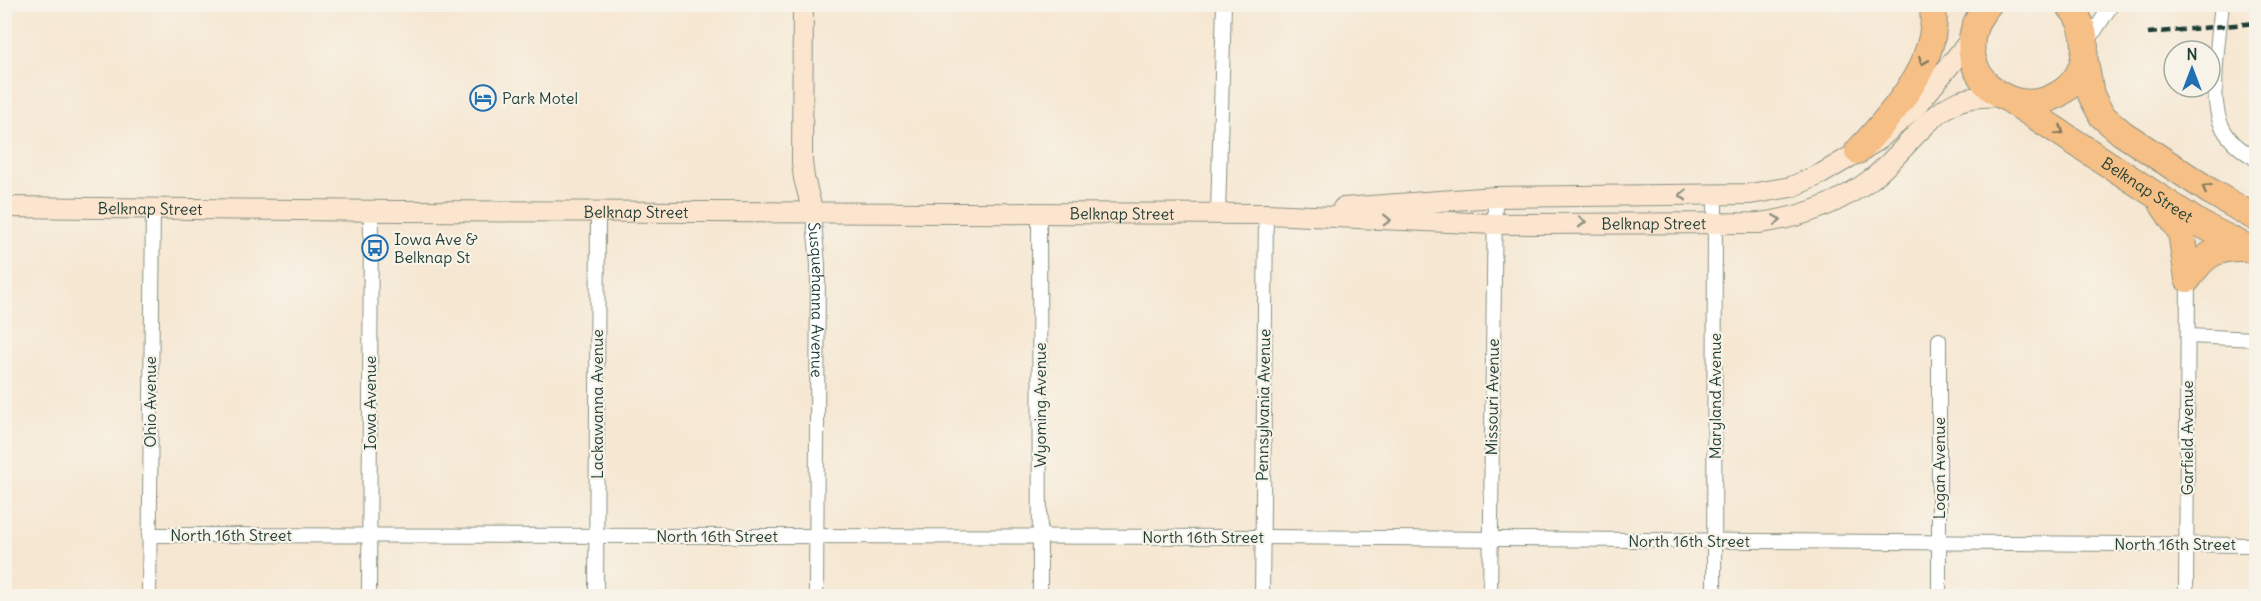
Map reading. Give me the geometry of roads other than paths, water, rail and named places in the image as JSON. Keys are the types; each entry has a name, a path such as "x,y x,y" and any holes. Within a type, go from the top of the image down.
{"highway":[{"path":"1858,151 1899,103 1923,65 1932,29 1934,13 1932,4"},
{"path":"1989,4 1972,23 1971,53 1975,66 1990,88 2006,98 2034,102 2057,95 2070,85 2079,72 2085,51"},
{"name":"Belknap Street","path":"2068,4 2084,31 2091,95 2102,116 2122,133 2211,192 2256,218"},
{"name":"Belknap Street","path":"2006,98 2156,196 2213,231 2253,250"},
{"path":"2156,196 2179,228 2185,249 2188,279"},
{"path":"2188,279 2203,260 2214,252 2232,248 2253,250"}],"street":[{"name":"Susquehanna Avenue","path":"803,4 802,162 813,213 818,264 816,597"},
{"path":"1218,214 1224,4"},
{"path":"2085,51 2112,4"},
{"path":"2222,4 2217,74 2218,116 2230,138 2256,159"},
{"name":"Belknap Street","path":"1266,214 1495,197 1750,194 1791,187 1821,174 1858,151 1869,147 1915,108 1972,23"},
{"name":"Belknap Street","path":"4,207 1266,214 1494,224 1581,222 1715,224 1782,220 1823,206 1853,192 1871,180 1945,109 1966,99 2006,98"},
{"name":"Maryland Avenue","path":"1714,597 1715,195"},
{"name":"Missouri Avenue","path":"1490,597 1495,197"},
{"name":"Ohio Avenue","path":"149,597 153,208"},
{"name":"Iowa Avenue","path":"369,597 371,210"},
{"name":"Lackawanna Avenue","path":"596,597 598,212"},
{"name":"Wyoming Avenue","path":"1039,213 1040,597"},
{"name":"Pennsylvania Avenue","path":"1262,597 1266,214"},
{"name":"Garfield Avenue","path":"2186,597 2188,279"},
{"path":"2188,336 2256,339"},
{"name":"Logan Avenue","path":"1939,340 1939,597"},
{"name":"North 16th Street","path":"149,535 1262,537 2256,545"}],"railway":[{"path":"2148,33 2256,23"}],"place":[{"name":"Park Motel","path":"483,98"},
{"name":"Iowa Ave & Belknap St","path":"375,248"}]}
